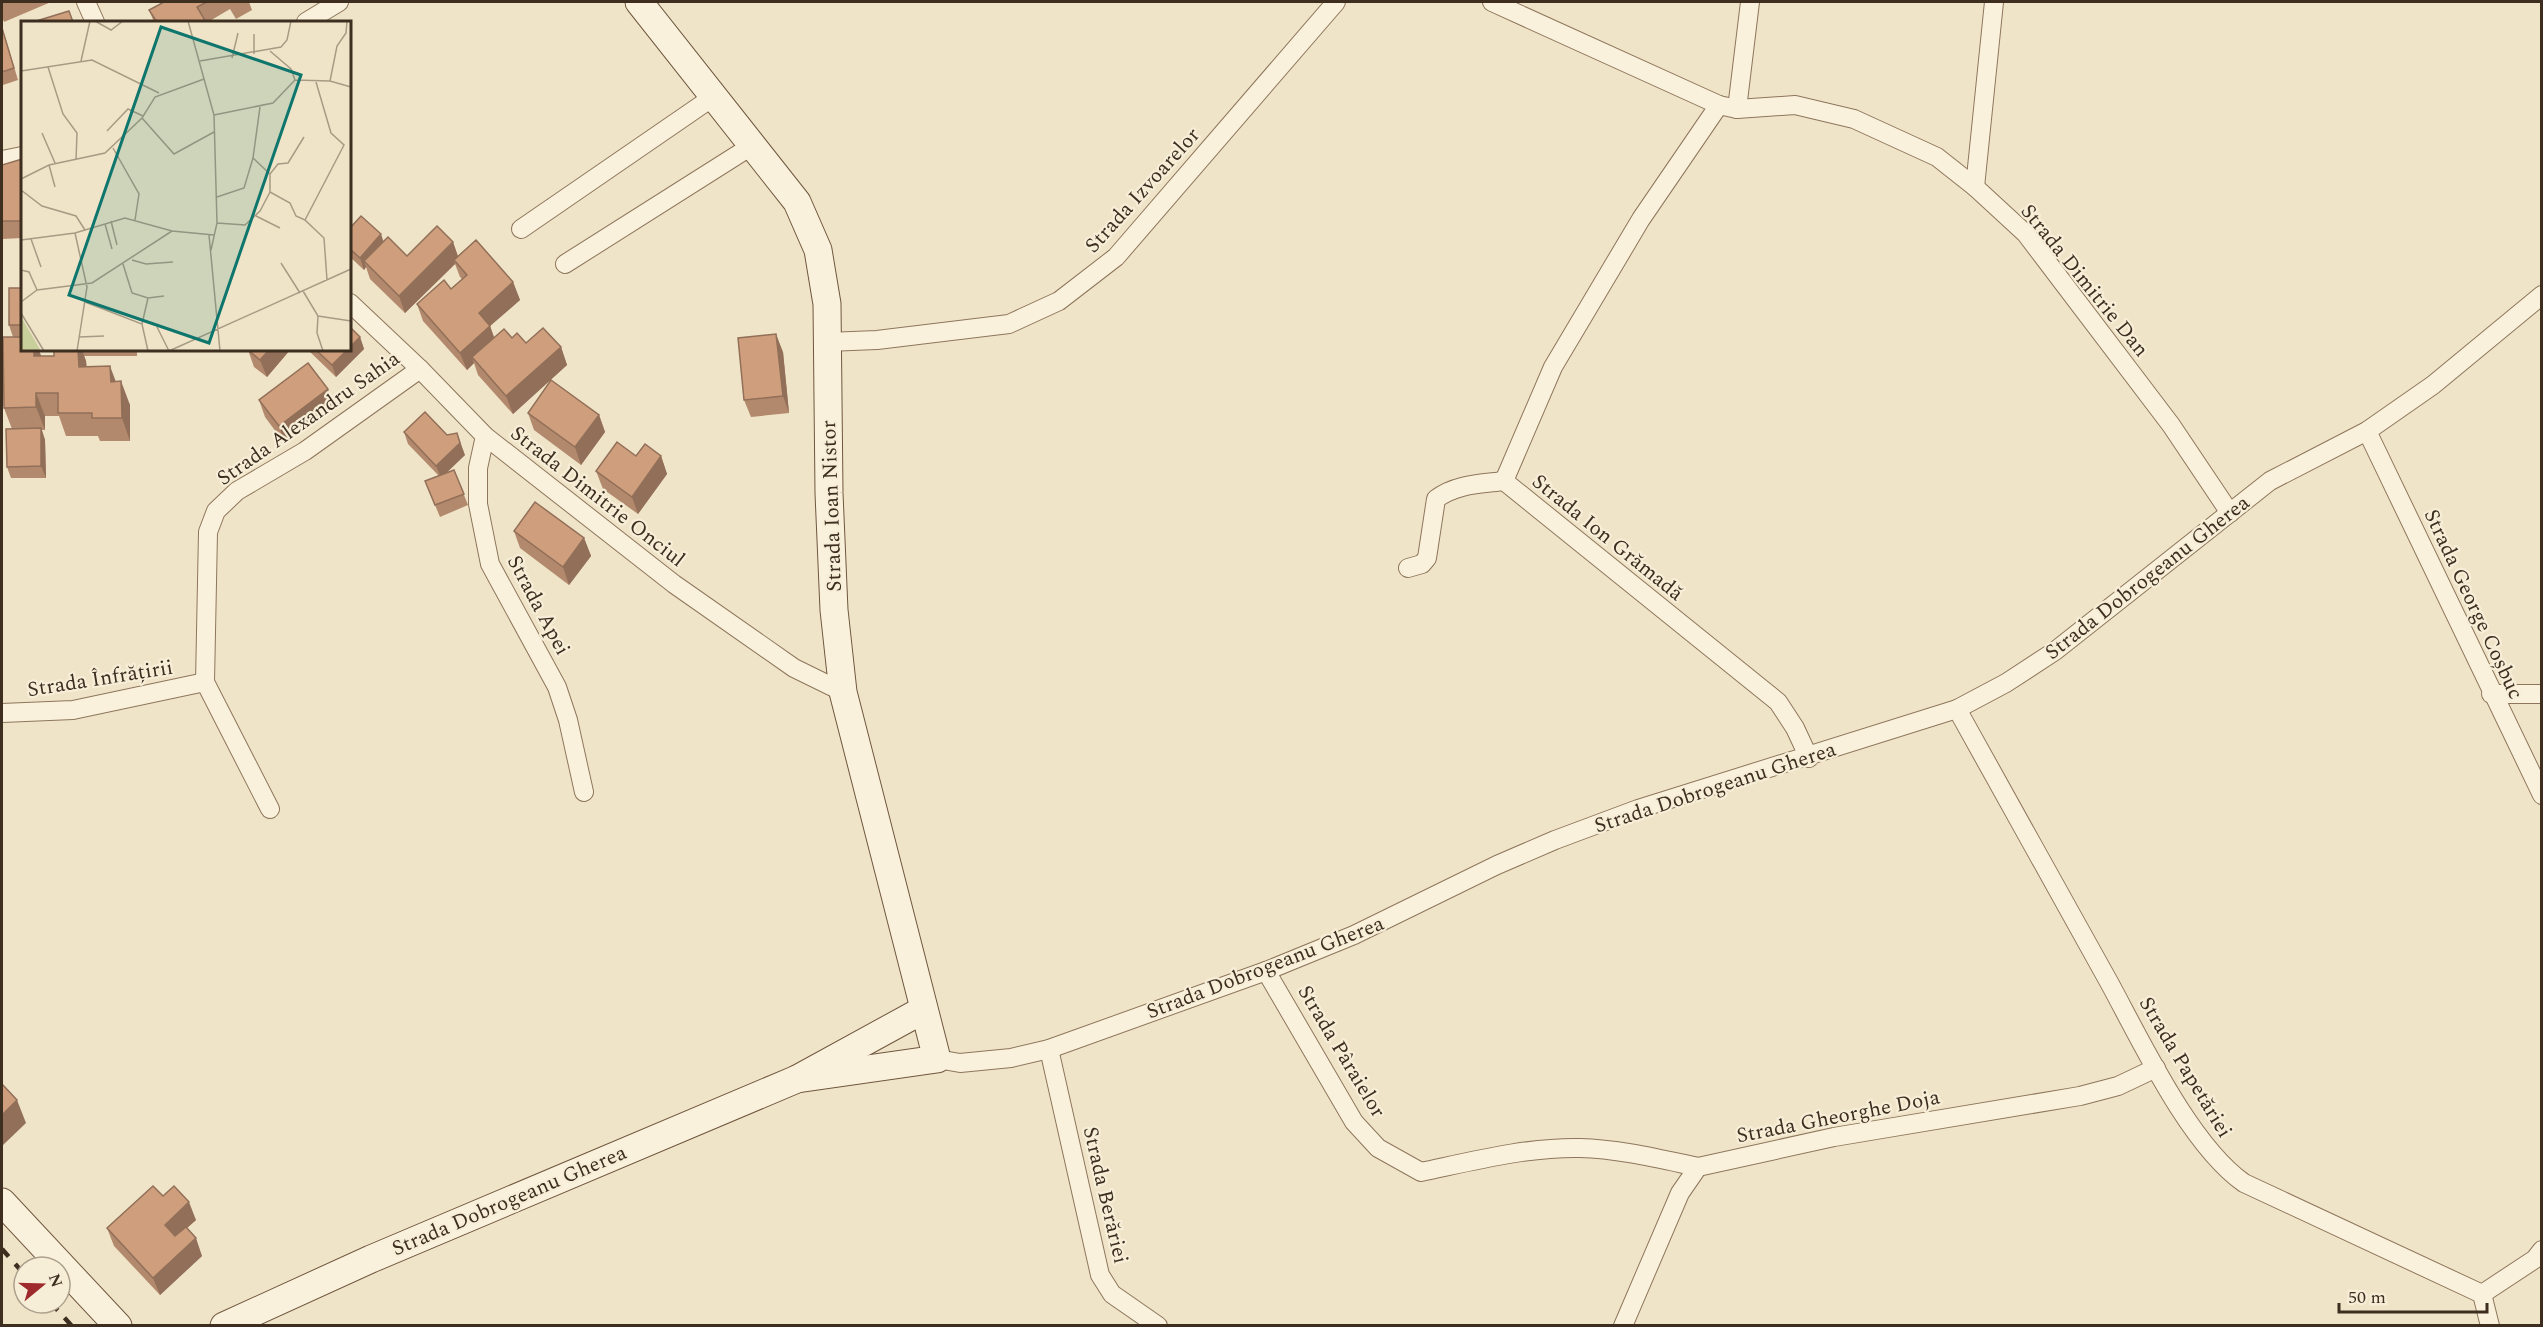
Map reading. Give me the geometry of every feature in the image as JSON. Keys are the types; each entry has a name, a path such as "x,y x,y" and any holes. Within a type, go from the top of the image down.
{"street":[{"path":"86,2 95,21"},
{"path":"308,21 339,2"},
{"name":"Strada Ioan Nistor","path":"639,2 797,202 818,250 827,304 826,342 834,610 843,692 937,1059"},
{"name":"Strada Izvoarelor","path":"826,342 877,340 1009,324 1059,301 1116,257 1336,2"},
{"name":"Strada Dimitrie Dan","path":"1492,2 1719,105 1737,109 1795,105 1854,119 1936,157 1975,187 2026,234 2171,425 2230,513"},
{"path":"1737,109 1750,2"},
{"path":"1975,187 1994,2"},
{"path":"521,229 713,97"},
{"name":"Strada Ion Grămadă","path":"1719,105 1641,219 1553,367 1504,481 1778,702 1795,728 1809,758"},
{"path":"565,264 753,146"},
{"path":"2,160 21,156"},
{"name":"Strada Dobrogeanu Gherea","path":"797,1078 937,1059 970,1062 1011,1058 1049,1049 1266,971 1354,935 1497,865 1638,809 1809,758 1957,709 2006,683 2055,651 2270,481 2367,431 2433,385 2541,295"},
{"name":"Strada Dimitrie Onciul","path":"351,304 420,369 485,436 674,584 794,668 843,692"},
{"name":"Strada Alexandru Sahia","path":"270,809 205,682 208,532 216,511 237,492 305,451 420,369"},
{"name":"Strada George Coșbuc","path":"2367,431 2541,795"},
{"name":"Strada Apei","path":"485,436 478,468 478,504 490,564 557,687 568,720 584,792"},
{"path":"1408,568 1422,564 1428,558 1436,499 1446,492 1468,485 1504,481"},
{"name":"Strada Înfrățirii","path":"2,713 73,710 205,682"},
{"path":"2491,694 2541,693"},
{"name":"Strada Papetăriei","path":"1957,709 2156,1068 2208,1150 2226,1170 2244,1183 2482,1294"},
{"name":"Strada Pâraielor","path":"1266,971 1354,1122 1378,1148 1421,1172 1545,1149 1581,1148 1698,1167"},
{"name":"Strada Dobrogeanu Gherea","path":"224,1326 371,1259 797,1078 923,1010"},
{"name":"Strada Berăriei","path":"1049,1049 1100,1275 1112,1294 1158,1326"},
{"name":"Strada Gheorghe Doja","path":"1698,1167 1834,1137 2080,1096 2118,1086 2156,1068"},
{"path":"1623,1326 1680,1193 1698,1167"},
{"path":"2,1202 118,1326"},
{"path":"2490,1326 2482,1294 2535,1258 2541,1250"}],"building":[{"path":"164,2 207,2 197,7 205,21 156,21 149,10"},
{"path":"69,11 73,21 36,21"},
{"path":"2,28 14,68 2,72"},
{"path":"21,159 21,221 2,221 2,165"},
{"path":"361,216 381,234 360,258 351,250 351,227"},
{"path":"437,226 453,242 399,296 364,261 388,237 407,256"},
{"path":"476,240 513,282 479,313 490,326 460,353 417,304 444,280 451,289 467,275 454,260"},
{"path":"9,288 21,288 21,325 9,325"},
{"path":"351,328 360,337 351,346"},
{"path":"543,328 561,347 506,396 472,357 504,329 512,338 517,333 526,343"},
{"path":"776,334 783,396 744,400 738,338"},
{"path":"3,337 21,337 21,351 34,351 34,356 54,356 54,351 78,351 79,367 110,366 111,382 121,381 122,418 92,418 92,413 58,413 58,393 36,393 36,407 4,408"},
{"path":"249,351 268,351 260,360"},
{"path":"317,351 346,351 332,365"},
{"path":"308,363 328,389 279,426 259,400"},
{"path":"551,380 599,415 575,447 528,413"},
{"path":"425,412 447,435 457,433 460,443 436,466 404,432"},
{"path":"41,428 41,466 7,467 6,429"},
{"path":"617,442 636,456 645,444 661,456 632,497 596,471"},
{"path":"454,470 464,494 435,505 425,481"},
{"path":"535,502 584,538 563,567 514,531"},
{"path":"2,1084 17,1100 2,1115"},
{"path":"153,1186 163,1196 174,1186 189,1202 165,1225 175,1236 186,1227 196,1238 153,1278 107,1228"}],"railway":[{"path":"2,1249 12,1260"},
{"path":"62,1315 72,1326"}]}
